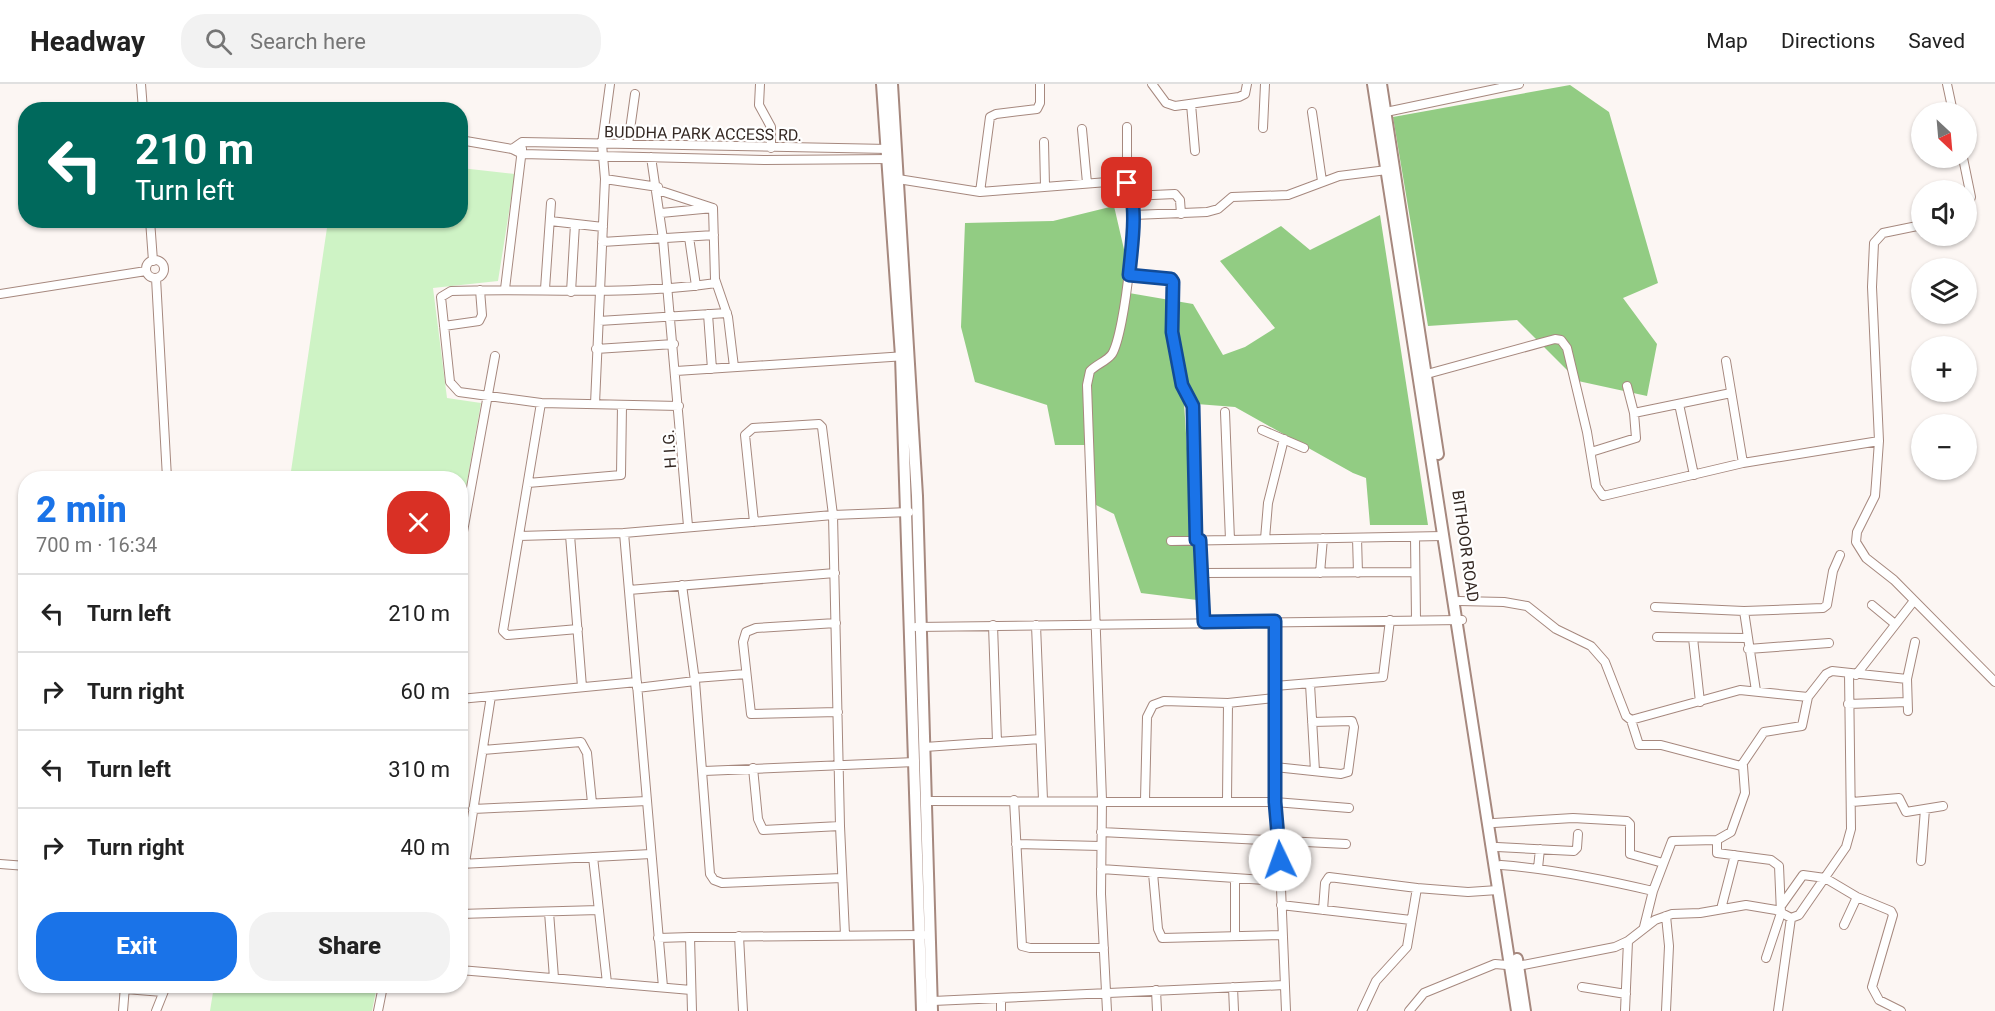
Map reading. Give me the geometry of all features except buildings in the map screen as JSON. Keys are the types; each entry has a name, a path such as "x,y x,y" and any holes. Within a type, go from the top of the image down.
{"street":[{"path":"141,84 142,102"},
{"path":"595,404 605,179 602,144 610,84"},
{"path":"760,84 759,105 771,127 771,148"},
{"path":"882,84 891,154 906,356"},
{"path":"892,84 891,154 898,179 916,627 927,801 926,935 922,1011"},
{"path":"980,192 990,117 996,114 1037,109 1040,104 1040,84"},
{"path":"1152,84 1169,105 1239,98 1245,94 1247,84"},
{"path":"1263,128 1265,84"},
{"path":"1373,84 1443,536 1460,620 1498,890 1514,965 1517,1011"},
{"name":"BITHOOR ROAD","path":"1381,84 1427,374 1460,620 1501,866 1514,965 1525,1011"},
{"path":"1386,112 1519,84"},
{"path":"1947,84 1951,102"},
{"path":"627,144 634,94"},
{"path":"1191,104 1195,151"},
{"path":"1312,112 1322,181"},
{"path":"1107,1011 1088,376 1094,366 1108,358 1114,349 1129,275 1132,215 1131,196 1127,183 1127,127"},
{"path":"1082,129 1087,183"},
{"name":"BUDDHA PARK ACCESS RD.","path":"468,141 512,149 522,154 603,154 651,157 891,154"},
{"path":"512,149 522,142"},
{"path":"505,289 522,142"},
{"name":"BUDDHA PARK ACCESS RD.","path":"522,142 771,148 891,154"},
{"path":"1044,142 1045,186"},
{"name":"H I.G.","path":"651,157 661,213 688,526"},
{"path":"1132,215 1214,211 1229,199 1238,196 1294,193 1339,176 1387,170"},
{"path":"605,179 658,189 713,208"},
{"path":"898,179 980,192 1120,180 1127,183"},
{"path":"1131,196 1175,194 1180,200 1181,214"},
{"path":"545,289 551,202"},
{"path":"713,208 716,283 727,313 734,367"},
{"path":"661,213 713,208"},
{"path":"550,221 603,227"},
{"path":"571,292 575,224"},
{"path":"1911,227 1883,233 1874,243 1872,287 1879,441 1875,496 1857,532 1856,542 1861,552 1894,580 1913,603 1947,632 1995,682"},
{"path":"151,228 153,261"},
{"path":"602,242 714,235"},
{"path":"689,237 696,286"},
{"path":"153,261 160,262 164,268 162,274 156,278 150,277 146,271 147,265 153,261"},
{"path":"0,294 146,271"},
{"path":"1129,275 1173,281 1172,332 1182,385 1193,406 1198,540 1204,622"},
{"path":"156,278 167,471"},
{"path":"679,406 541,403 459,392 452,386 441,295 451,291 505,289 600,292 668,289 716,283"},
{"path":"444,326 477,322 481,319 480,290"},
{"path":"599,321 727,313"},
{"path":"708,314 712,369"},
{"path":"1427,374 1561,339 1567,348 1591,452 1596,486 1603,496 1743,463 1879,441"},
{"path":"596,349 674,344"},
{"path":"468,506 495,356"},
{"path":"676,371 906,356"},
{"path":"1726,361 1743,463"},
{"path":"1591,452 1636,438 1634,413 1628,386"},
{"path":"1634,413 1731,393"},
{"path":"541,403 502,626 504,634 578,629"},
{"path":"1678,404 1694,475"},
{"path":"528,483 621,475 622,405"},
{"path":"1225,412 1230,540"},
{"path":"754,522 745,435 753,428 819,424 822,427 833,515 840,826 845,935"},
{"path":"1262,430 1304,447"},
{"path":"1265,539 1268,503 1284,439"},
{"path":"519,537 624,533 833,515 912,513"},
{"path":"624,533 663,987"},
{"path":"570,535 582,687"},
{"path":"1171,541 1443,536"},
{"path":"1415,537 1416,620"},
{"path":"1320,573 1323,538"},
{"path":"1357,538 1358,573"},
{"path":"1655,607 1744,611 1825,608 1833,571 1840,555"},
{"path":"1202,573 1415,572"},
{"path":"629,590 835,573"},
{"path":"682,585 695,680 711,874 716,882 842,878"},
{"path":"1459,601 1504,602 1527,606 1556,629 1591,646 1605,662 1626,716 1631,720 1639,745 1661,746 1743,766"},
{"path":"1791,918 1799,915 1825,878 1849,837 1852,802 1848,704 1853,675 1913,603"},
{"path":"1872,605 1895,624"},
{"path":"1744,611 1746,638 1756,691"},
{"path":"1275,686 1383,677 1390,620"},
{"path":"916,627 1460,620"},
{"path":"1275,621 1275,802 1279,839 1286,1011"},
{"path":"836,623 748,630 743,642 749,710 754,716 838,712"},
{"path":"993,625 997,742"},
{"path":"1036,625 1043,800"},
{"path":"916,627 915,762 932,1006 1001,998 1284,985"},
{"path":"1657,637 1746,638"},
{"path":"1693,638 1700,702"},
{"path":"1908,711 1907,679 1915,642"},
{"path":"1748,649 1829,643"},
{"path":"1644,927 1663,863 1676,839 1717,840 1731,832 1744,793 1743,766 1764,732 1802,726 1808,697 1829,672 1907,679"},
{"path":"468,698 746,674"},
{"path":"1311,684 1315,771"},
{"path":"1631,720 1700,702 1735,690 1808,697"},
{"path":"468,836 491,696"},
{"path":"1145,800 1147,717 1153,705 1164,701 1228,703 1275,698"},
{"path":"1848,704 1907,702"},
{"path":"1227,801 1228,703"},
{"path":"1275,767 1341,774 1348,772 1354,727 1349,720 1312,722"},
{"path":"925,747 1040,739"},
{"path":"483,750 581,742 587,753 592,803"},
{"path":"704,771 915,762"},
{"path":"753,768 758,819 763,830 840,826"},
{"path":"1852,802 1898,798 1901,799 1905,812 1943,806"},
{"path":"1014,800 1022,946 1030,948 1104,948"},
{"path":"473,809 647,801"},
{"path":"927,801 1227,801 1349,808"},
{"path":"1921,861 1925,809"},
{"path":"1494,823 1573,818 1627,821 1630,824 1630,854 1663,863"},
{"path":"1101,832 1346,844"},
{"path":"1497,847 1576,851 1578,834"},
{"path":"1717,840 1716,853 1772,860 1778,864 1781,909"},
{"path":"1016,844 1101,846"},
{"path":"1538,868 1540,849"},
{"path":"468,863 651,854"},
{"path":"1721,909 1735,855"},
{"path":"593,857 607,983"},
{"path":"0,864 18,865"},
{"path":"1501,866 1538,868 1653,891"},
{"path":"1101,869 1281,881"},
{"path":"1153,873 1158,930 1162,938 1282,935"},
{"path":"1766,958 1781,909 1803,875 1825,878 1857,897 1893,912 1872,987 1879,1000 1901,1011"},
{"path":"1323,910 1325,883 1329,877 1468,892 1498,890"},
{"path":"1235,878 1235,936"},
{"path":"1362,1011 1376,981 1404,952 1417,888"},
{"path":"1844,925 1857,897"},
{"path":"1281,905 1412,920"},
{"path":"1408,1011 1424,993 1495,964 1514,965 1603,950 1628,940 1644,927 1666,916 1752,906 1781,909 1791,918"},
{"path":"468,914 599,910"},
{"path":"549,912 554,978"},
{"path":"1666,916 1669,945 1666,1011"},
{"path":"1778,1011 1791,918"},
{"path":"658,938 926,935"},
{"path":"739,936 743,1011"},
{"path":"690,937 692,1011"},
{"path":"1625,1011 1628,940"},
{"path":"468,970 691,990"},
{"path":"1233,987 1234,1011"},
{"path":"1582,987 1626,994"},
{"path":"1156,990 1157,1011"},
{"path":"123,1011 124,993"},
{"path":"156,1011 163,993"},
{"path":"378,1011 382,993"},
{"path":"1001,998 1001,1011"}],"green space":[{"path":"1570,85 1609,112 1658,283 1623,298 1657,344 1647,396 1578,381 1517,320 1428,326 1393,117"},
{"path":"468,169 515,174 498,281 433,288 447,398 481,403 468,476 468,471 291,471 327,228 468,228"},
{"path":"1114,206 1129,271 1129,293 1193,304 1223,355 1245,347 1275,328 1220,261 1281,226 1310,250 1380,215 1428,525 1370,525 1366,478 1235,407 1184,403 1197,600 1141,593 1114,514 1092,503 1087,445 1055,445 1047,405 975,382 961,327 965,223 1053,221"},
{"path":"213,993 376,993 372,1011 210,1011"}],"route":[{"path":"1127,183 1131,192 1132,215 1129,275 1173,281 1172,332 1180,379 1193,406 1196,540 1200,540 1204,622 1275,621 1275,802 1280,860"}]}
